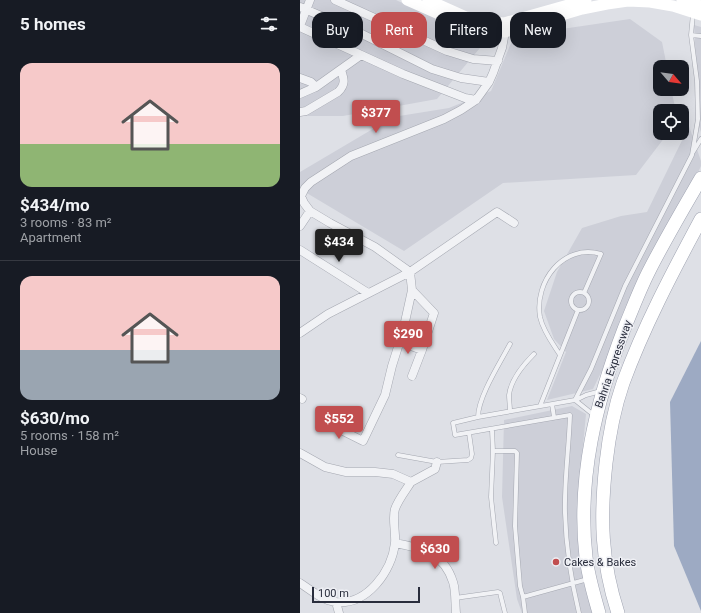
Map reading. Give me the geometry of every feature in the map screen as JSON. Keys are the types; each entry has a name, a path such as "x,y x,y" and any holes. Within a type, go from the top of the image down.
{"main road":[{"path":"407,0 464,25 485,30 505,32 582,9 621,2 650,2 673,6 693,6"},
{"path":"428,0 466,17 487,22 504,23 586,0"},
{"name":"Bahria Expressway","path":"599,613 586,557 584,515 584,488 588,455 596,416 613,357 641,289 701,178"},
{"name":"Bahria Expressway","path":"618,613 608,576 602,537 603,487 609,440 623,384 644,330 667,282 701,219"}],"street":[{"path":"310,0 303,8 300,27 410,76 465,98 476,100"},
{"path":"335,0 447,51 473,59 498,61"},
{"path":"303,8 356,31 432,69 461,78 489,82"},
{"path":"323,421 364,441 385,395 400,342 412,290 410,272 375,247 330,223 310,210 304,203 301,196 305,188 311,182 351,156 444,119 476,100 489,82 498,61 505,32"},
{"path":"300,94 316,87 361,55"},
{"path":"300,112 341,89 344,80 340,70"},
{"path":"300,78 312,82 316,87"},
{"path":"300,226 310,210"},
{"path":"300,333 328,314 410,272 497,212 514,223"},
{"path":"300,250 368,293"},
{"path":"412,290 434,313 412,376"},
{"path":"400,342 422,350"},
{"path":"300,453 325,467 346,472 375,472 394,474 411,482"},
{"path":"300,584 318,596 336,602 357,599 366,595 376,586 389,564 395,543 395,510 411,482 435,469 437,462"},
{"path":"395,543 426,550 438,558 448,569 454,583 456,613"},
{"path":"336,602 339,613"}],"lane":[{"path":"692,154 698,119 697,81 691,35 693,6"},
{"path":"691,35 701,36"},
{"path":"575,400 591,369 625,286 701,139"},
{"path":"560,355 544,329 541,319 539,306 543,289 556,266 564,258 584,251 601,254 584,293"},
{"path":"580,292 588,296 590,300 589,305 586,308 578,310 571,302 575,293 580,292"},
{"path":"540,406 578,310"},
{"path":"478,417 478,408 484,394 510,344"},
{"path":"510,411 510,395 512,385 522,368 534,354"},
{"path":"579,613 569,568 565,513 570,415 492,430 455,435 453,423 478,417 575,400 586,395 602,391"},
{"path":"575,400 596,416"},
{"path":"552,404 554,417"},
{"path":"492,430 492,497 496,542"},
{"path":"398,455 437,462 468,460 472,454 470,433"},
{"path":"493,451 515,451 516,453 515,526 520,586 525,613"},
{"path":"523,597 590,579"},
{"path":"454,598 498,592 500,593 505,613"}],"shaded area":[{"path":"300,0 396,0 421,12 371,12 371,48 427,48 427,15 435,18 435,48 480,48 437,99 343,116 300,116"},
{"path":"630,19 662,42 666,60 653,60 653,96 673,96 674,104 653,104 653,140 663,140 636,175 503,183 404,251 300,189 300,172 393,117 449,108 491,91 510,46 510,48 566,48 566,28"},
{"path":"694,25 701,27 701,132 699,127"},
{"path":"689,126 701,161 701,166 593,389 547,400 566,352 554,339 544,311 557,272 582,228 621,216 647,212 682,140 689,140"},
{"path":"572,406 586,414 579,488 597,613 522,613 517,599 502,497 504,420"}],"water":[{"path":"701,341 701,611 674,546 670,402"}],"place":[{"name":"Cakes & Bakes","path":"556,562"}]}
